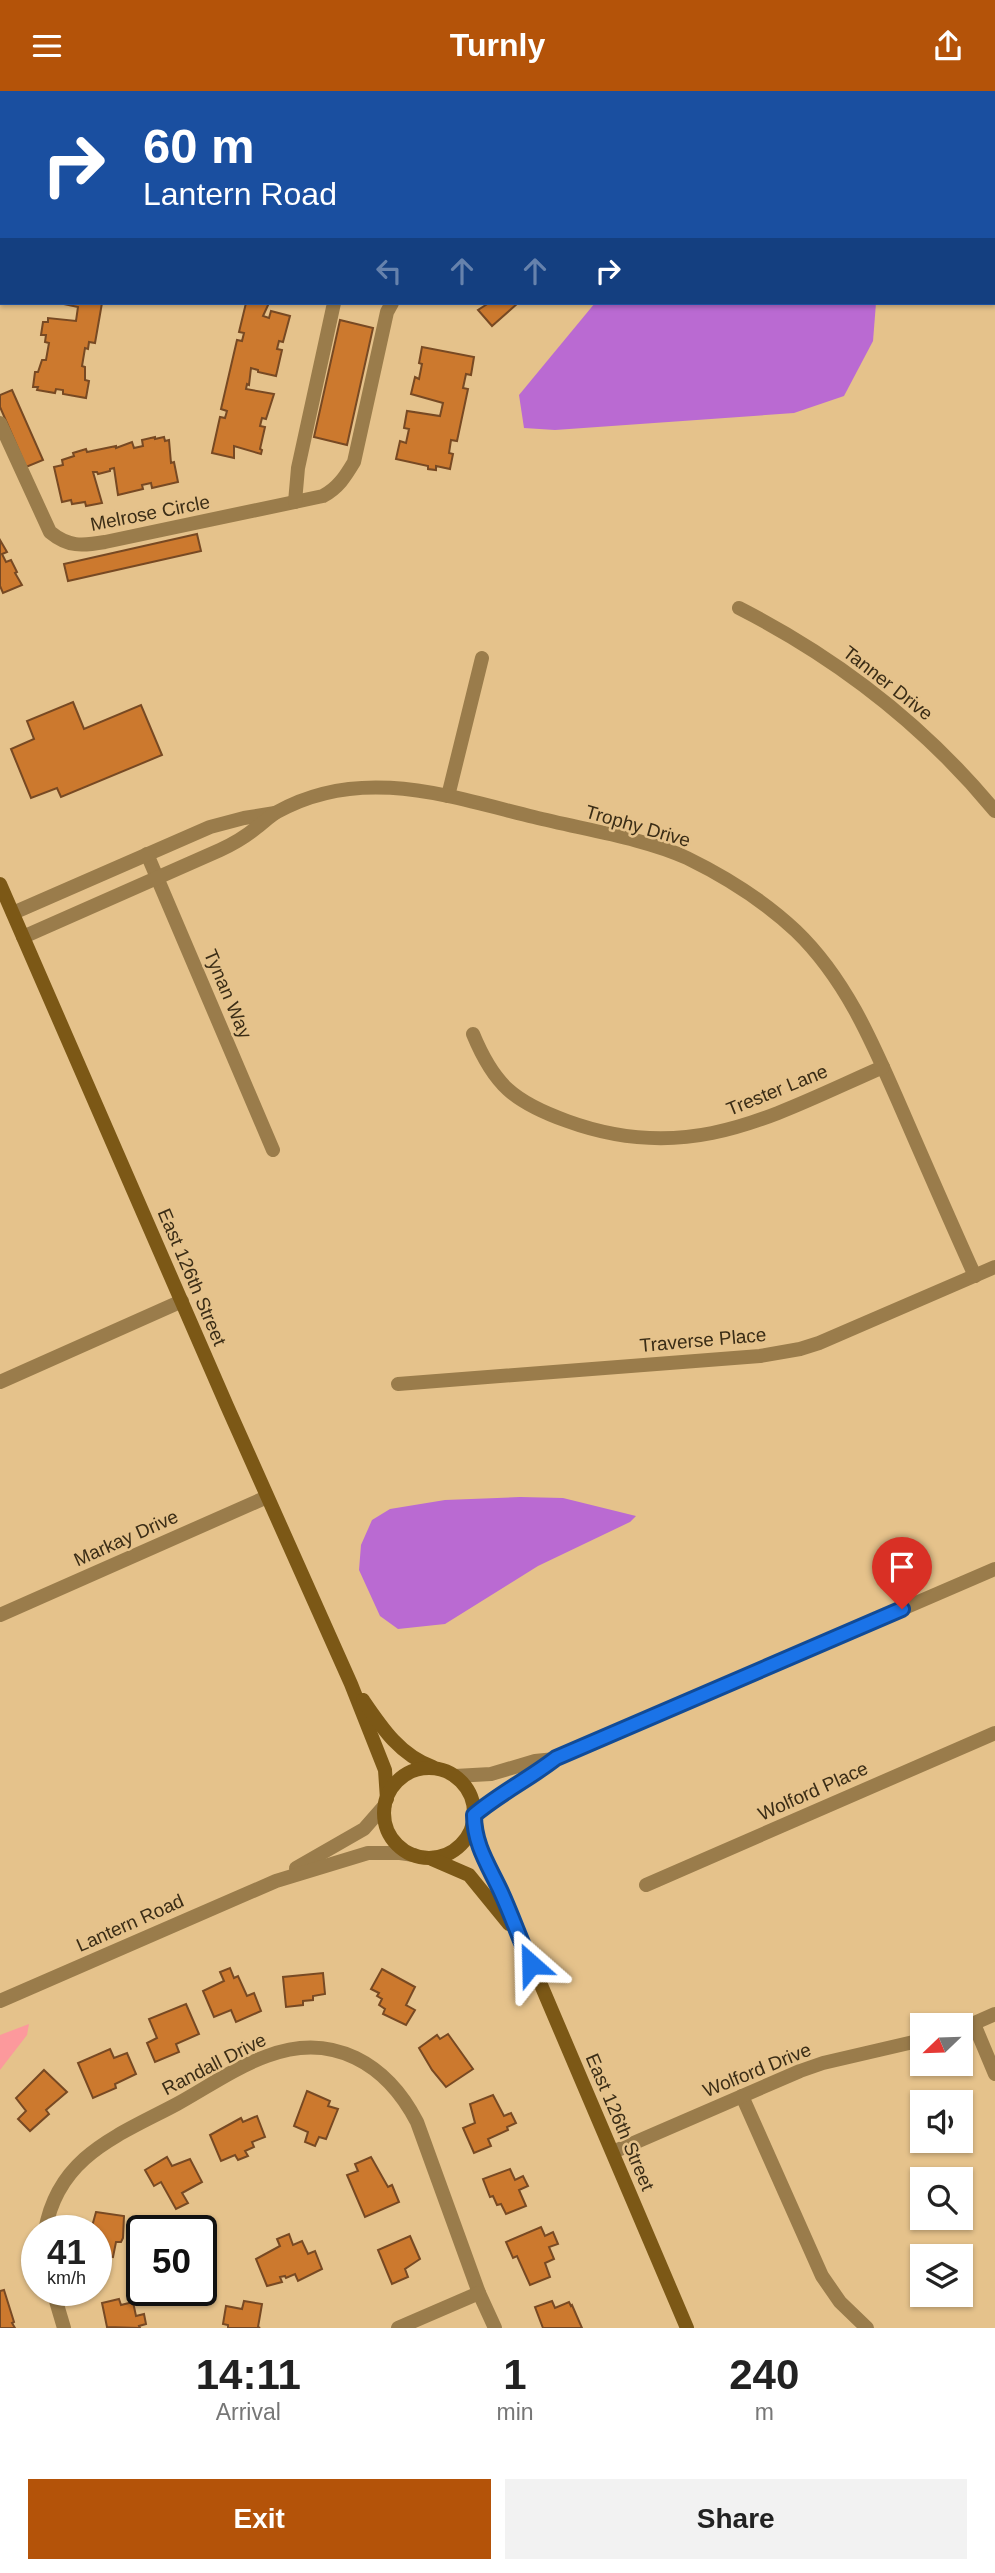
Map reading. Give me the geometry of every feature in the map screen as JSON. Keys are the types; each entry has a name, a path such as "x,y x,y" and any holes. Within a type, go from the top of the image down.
{"main road":[{"name":"East 126th Street","path":"0,884 351,1684 384,1770 386,1802"},
{"name":"East 126th Street","path":"351,1684 377,1722 399,1747 437,1769"},
{"path":"424,1768 437,1769 455,1776 471,1796 474,1817 466,1837 456,1849 432,1859 414,1856 401,1849 387,1829 386,1802 396,1784 409,1774 424,1768"},
{"name":"East 126th Street","path":"474,1817 480,1850 501,1891 516,1932 687,2328"},
{"name":"East 126th Street","path":"432,1859 469,1875 516,1932"}],"street":[{"path":"295,502 298,468 334,305"},
{"name":"Melrose Circle","path":"0,423 50,532 73,545 105,542 295,502 333,491 354,462 387,312 391,305"},
{"name":"Tanner Drive","path":"739,608 777,627 877,695 943,754 995,811"},
{"path":"448,796 482,658"},
{"name":"Trophy Drive","path":"13,913 210,827 276,813 336,791 367,786 410,789 448,796 651,845 684,857 746,891 796,931 827,966 862,1021 975,1276"},
{"name":"Trophy Drive","path":"23,937 220,851 276,813"},
{"name":"Tynan Way","path":"147,854 273,1150"},
{"name":"Trester Lane","path":"473,1034 492,1073 503,1086 524,1101 579,1126 638,1139 685,1139 731,1130 773,1116 883,1067"},
{"name":"Traverse Place","path":"398,1384 760,1356 800,1349 995,1267"},
{"path":"0,1382 182,1301"},
{"name":"Markay Drive","path":"0,1615 267,1497"},
{"path":"455,1776 491,1774 535,1761 556,1758 995,1569"},
{"name":"Wolford Place","path":"646,1885 995,1733"},
{"path":"474,1817 494,1798 535,1775 556,1758"},
{"name":"Lantern Road","path":"0,2001 275,1881 364,1829 386,1802"},
{"name":"Lantern Road","path":"275,1881 368,1853 414,1856"},
{"path":"973,2024 995,2014"},
{"path":"973,2037 995,2074"},
{"name":"Wolford Drive","path":"613,2152 823,2063 910,2044"},
{"name":"Randall Drive","path":"49,2215 62,2182 89,2153 264,2056 284,2050 322,2048 343,2053 378,2070 393,2084 410,2109 479,2293 495,2328"},
{"path":"742,2096 822,2276 840,2302 867,2328"},
{"path":"398,2328 479,2293"},
{"path":"57,2306 64,2328"}],"shaded area":[{"path":"593,305 876,305 873,341 844,396 794,413 555,430 524,428 519,395"},
{"path":"563,1498 636,1516 630,1522 538,1566 445,1624 398,1629 380,1616 359,1570 361,1545 372,1520 390,1509 445,1500"},
{"path":"29,2024 27,2035 0,2070 0,2035"}],"building":[{"path":"68,305 102,305 95,343 89,342 88,349 85,348 82,366 85,367 85,380 89,381 86,398 63,394 63,390 56,389 55,393 37,390 38,387 33,387 35,372 38,372 42,360 46,360 49,343 45,342 46,335 41,335 43,322 48,322 48,318 76,321 78,307"},
{"path":"246,305 268,305 263,316 269,318 271,311 290,316 283,342 279,341 277,349 282,350 276,376 251,368 249,385 247,384 246,389 274,394 266,419 262,418 260,426 265,427 261,454 234,446 234,458 212,453 220,417 225,418 227,411 221,409 237,340 242,341 244,333 239,332"},
{"path":"486,305 516,305 492,326 478,310"},
{"path":"340,320 373,328 347,445 314,437"},
{"path":"422,347 474,357 471,375 466,374 463,388 468,389 457,441 451,440 449,453 453,454 450,469 436,466 436,470 428,469 428,466 396,459 400,441 406,443 409,429 404,428 407,411 440,416 443,403 411,394 415,377 419,379"},
{"path":"12,390 43,460 26,467 0,407 0,395"},
{"path":"155,437 169,440 171,463 174,462 178,482 152,488 151,483 142,485 143,489 118,495 114,468 98,474 93,472 102,503 86,506 85,502 62,502 54,467 63,465 62,460 86,449 87,452 116,448 132,442 134,448 143,446 142,440"},
{"path":"197,534 201,551 68,581 64,564"},
{"path":"0,540 7,552 2,554 6,562 11,560 22,585 3,593 0,586"},
{"path":"73,702 84,729 141,705 162,755 61,797 57,788 31,798 11,749 34,739 27,721"},
{"path":"230,1968 234,1978 238,1976 247,1996 254,1993 261,2011 236,2022 231,2010 214,2017 203,1991 224,1981 220,1972"},
{"path":"382,1969 415,1987 406,2005 415,2010 406,2025 383,2014 385,2009 379,2005 382,1999 377,1996 379,1993 371,1989"},
{"path":"323,1973 325,1994 303,2001 303,2005 286,2007 283,1977"},
{"path":"186,2004 199,2034 176,2044 179,2052 155,2062 147,2043 157,2038 149,2019"},
{"path":"448,2034 473,2069 446,2087 419,2048 437,2035 440,2039"},
{"path":"110,2049 114,2058 127,2053 136,2074 115,2084 116,2088 93,2098 78,2063"},
{"path":"44,2070 67,2092 46,2110 49,2114 30,2131 18,2119 26,2111 16,2098"},
{"path":"307,2091 330,2101 328,2106 338,2109 326,2139 319,2137 315,2146 305,2142 308,2132 294,2126"},
{"path":"493,2095 504,2116 511,2113 516,2123 507,2127 508,2130 488,2139 491,2146 474,2153 463,2128 475,2123 470,2104"},
{"path":"257,2116 265,2137 252,2142 254,2147 245,2151 248,2156 238,2160 235,2155 221,2161 210,2135 241,2118 243,2122"},
{"path":"167,2157 172,2166 190,2159 202,2182 182,2193 188,2203 176,2209 161,2182 154,2186 145,2170"},
{"path":"371,2157 388,2187 392,2185 399,2202 365,2217 347,2175 358,2171 355,2164"},
{"path":"510,2169 515,2180 523,2176 528,2186 519,2190 526,2206 506,2214 501,2204 497,2205 493,2196 490,2197 483,2179"},
{"path":"96,2212 124,2216 123,2238 121,2242 116,2242 113,2257 112,2215 95,2215"},
{"path":"541,2227 545,2236 553,2232 558,2244 549,2247 554,2259 545,2263 550,2277 530,2285 517,2256 513,2258 506,2242"},
{"path":"289,2234 293,2245 302,2241 308,2254 315,2251 322,2269 298,2281 295,2274 286,2278 280,2277 282,2282 267,2286 256,2259 280,2246 277,2239"},
{"path":"410,2236 420,2259 405,2269 408,2277 392,2284 378,2250"},
{"path":"4,2290 15,2328 0,2328 0,2291"},
{"path":"119,2299 121,2305 134,2306 136,2316 144,2314 146,2324 139,2326 140,2328 107,2327 103,2306 112,2306 112,2301"},
{"path":"244,2301 262,2304 260,2328 228,2328 228,2325 223,2324 226,2306 242,2309"},
{"path":"552,2301 555,2308 569,2302 582,2328 543,2328 535,2307"}],"route":[{"path":"531,1964 501,1891 480,1850 474,1815 494,1798 535,1775 556,1758 902,1609"}]}
